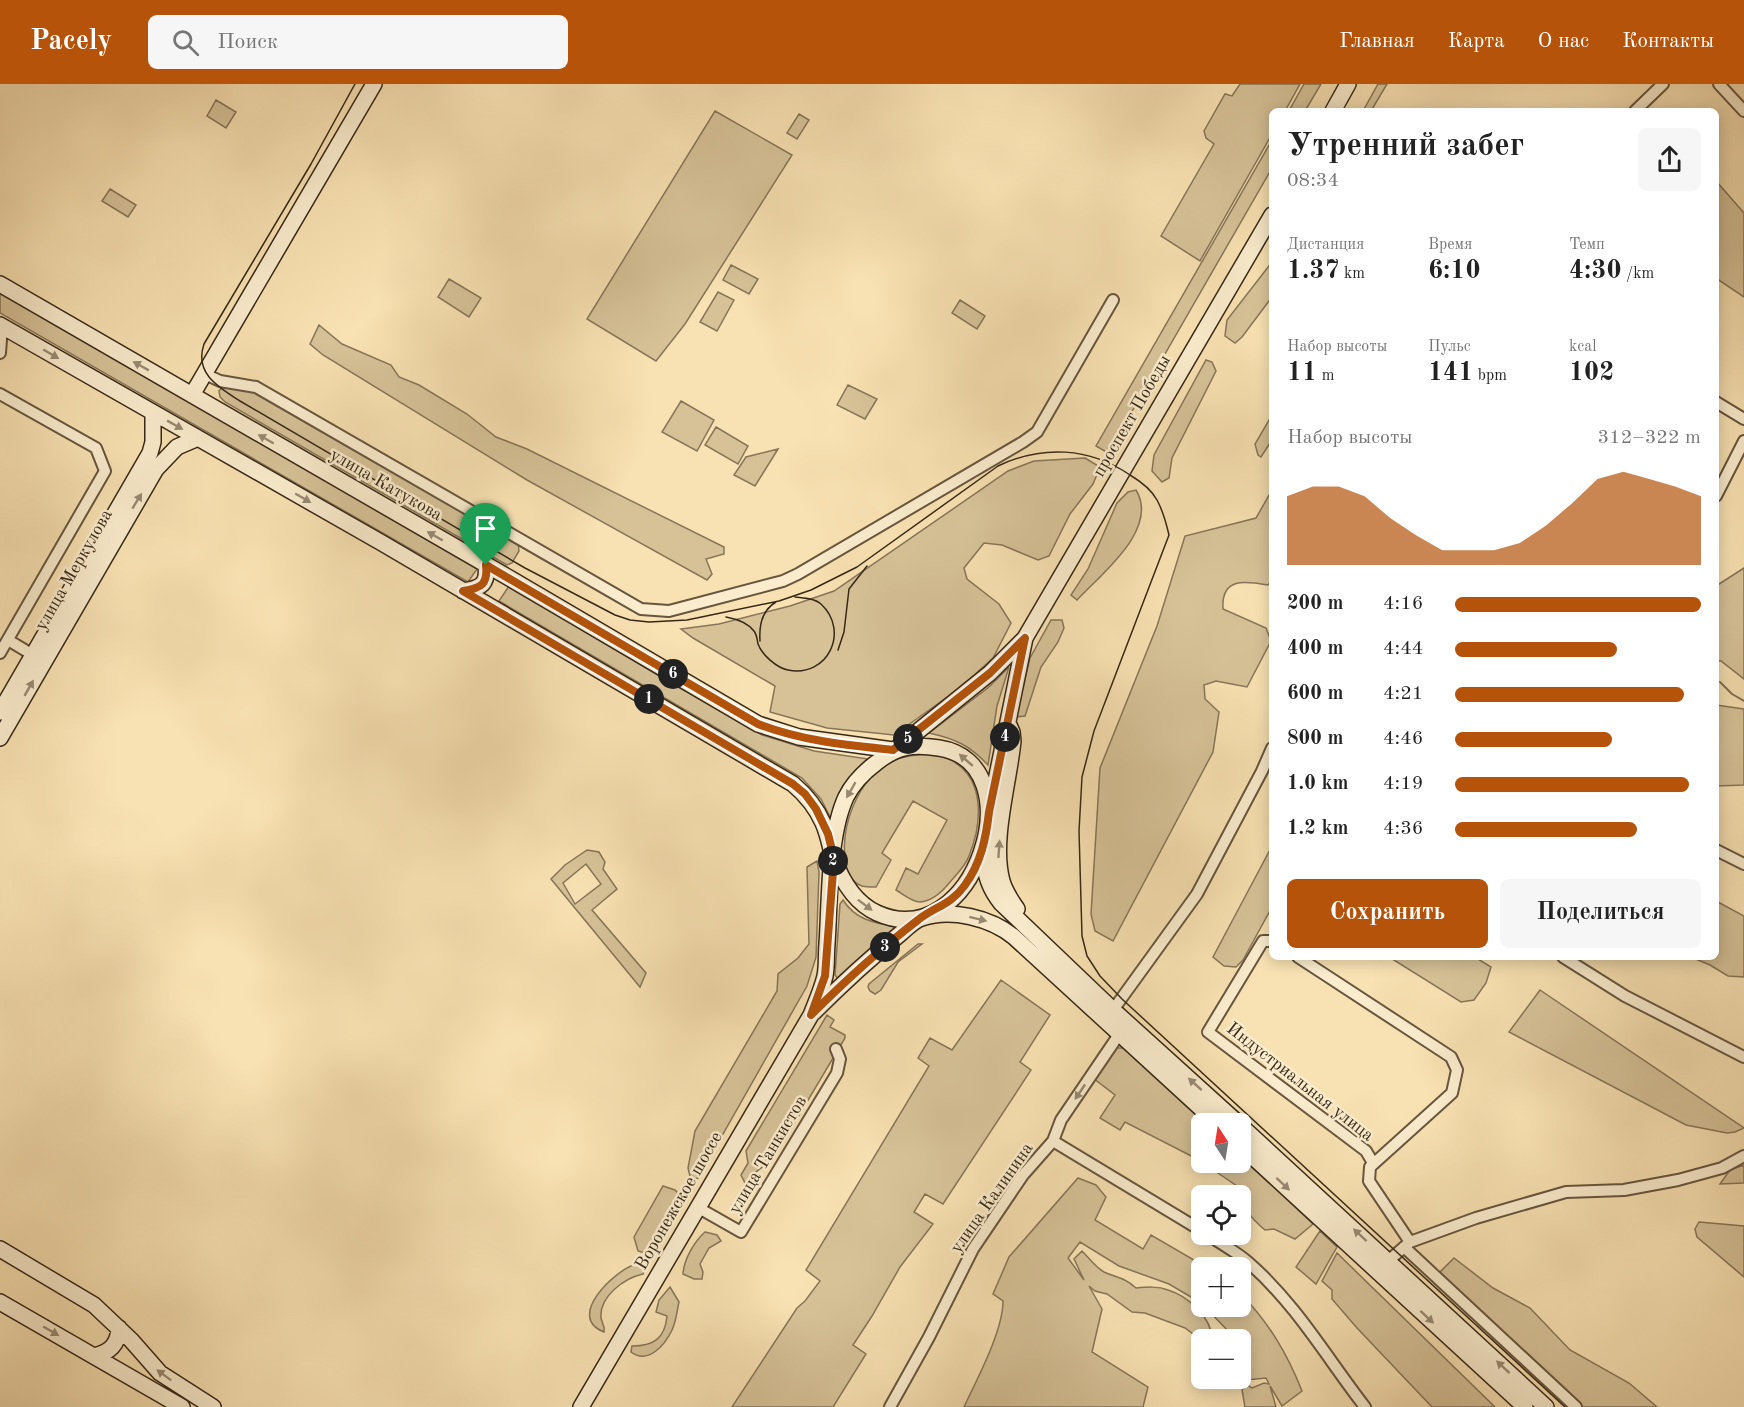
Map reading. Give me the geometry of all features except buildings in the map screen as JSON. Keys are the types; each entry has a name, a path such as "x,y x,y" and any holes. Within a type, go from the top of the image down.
{"main road":[{"path":"192,395 374,84"},
{"path":"1335,108 1348,84"},
{"name":"проспект Победы","path":"1025,638 1269,220"},
{"name":"улица Катукова","path":"0,284 758,724 799,737 893,750"},
{"path":"1,325 793,784 805,794 819,815 828,834 834,858 848,888 867,908 892,918 920,918 945,914 971,917 984,920 1005,930 1116,1039 1205,1113"},
{"name":"улица Меркулова","path":"0,712 150,453 153,442 153,413"},
{"name":"улица Меркулова","path":"0,738 156,469 177,447 198,438"},
{"path":"463,591 483,584 487,576 486,565"},
{"path":"1025,638 989,812 984,868 990,888 1001,903 1113,1010 1228,1113"},
{"path":"811,1015 825,976 837,829 847,796 857,780 990,673 1025,638"},
{"path":"1008,723 1013,741 998,856 1002,881 1007,896 1051,942 1054,947 1053,951"},
{"path":"893,750 916,746 946,749 958,754 971,764 980,777 986,792 989,812"},
{"path":"811,1015 870,959 920,918 939,908 964,887 973,873 986,838"},
{"name":"Воронежское шоссе","path":"581,1407 811,1015"},
{"path":"1251,1134 1546,1407"},
{"path":"1251,1155 1525,1407"},
{"path":"0,1249 94,1305 119,1328 160,1373 213,1407"},
{"path":"0,1302 182,1407"},
{"path":"94,1356 103,1354 114,1346 119,1328"}],"street":[{"path":"1638,108 1663,84"},
{"path":"1719,84 1744,111"},
{"path":"205,374 220,381 256,387 641,609 669,611 783,581 798,574 1023,442 1037,432 1113,300"},
{"path":"0,353 1,325"},
{"path":"0,394 96,448 105,471 0,653"},
{"path":"1719,404 1744,419"},
{"path":"1719,490 1744,441"},
{"path":"8,640 33,656"},
{"path":"1113,1010 1197,894 1267,774"},
{"path":"1719,852 1744,864"},
{"name":"Индустриальная улица","path":"1269,941 1263,941 1208,1032 1366,1151 1373,1164 1452,1093 1457,1070 1451,1057 1303,960"},
{"path":"1568,960 1625,996 1744,1057"},
{"name":"улица Калинина","path":"890,1407 929,1337 973,1249 1023,1175 1053,1141 1061,1120 1116,1039"},
{"name":"улица Танкистов","path":"698,1207 741,1232 837,1073 840,1059 836,1049"},
{"path":"1053,1141 1191,1224"},
{"path":"1388,1261 1407,1245 1476,1218 1566,1192 1624,1190 1678,1180 1722,1168 1744,1156"},
{"path":"1373,1164 1370,1167 1369,1181 1407,1245 1576,1407"},
{"path":"1223,1245 1248,1262 1279,1292 1302,1319 1365,1407"}],"shaded area":[{"path":"1240,84 1300,84 1287,108 1269,108 1269,139 1200,261 1161,236 1214,144 1206,138 1204,131 1225,94 1232,96"},
{"path":"1304,84 1321,84 1307,108 1291,108"},
{"path":"1378,84 1387,84 1373,108 1365,108"},
{"path":"216,100 236,112 226,128 207,116"},
{"path":"715,111 792,155 685,324 656,361 587,319"},
{"path":"799,114 809,120 797,139 787,133"},
{"path":"1269,145 1269,173 1108,453 1096,446"},
{"path":"1719,184 1744,213 1744,297 1719,280"},
{"path":"110,189 136,205 128,217 102,201"},
{"path":"731,265 758,279 749,294 723,280"},
{"path":"1269,266 1269,301 1235,343 1225,336 1227,320"},
{"path":"449,279 481,298 469,317 438,297"},
{"path":"0,292 477,569 468,582 0,313"},
{"path":"718,292 734,300 717,331 700,322"},
{"path":"960,300 985,316 977,329 952,313"},
{"path":"319,325 342,344 391,365 399,377 419,385 467,414 496,437 527,449 724,547 724,554 706,559 712,574 707,580 527,480 323,355 310,344"},
{"path":"1206,360 1212,362 1216,371 1172,458 1169,478 1162,482 1152,471 1154,455"},
{"path":"225,384 260,394 518,543 519,551 512,563 507,565 225,402 220,397 219,391"},
{"path":"848,385 877,399 865,419 837,405"},
{"path":"681,401 714,420 697,451 662,432"},
{"path":"1269,420 1269,445 1261,457 1258,455 1255,444"},
{"path":"716,427 748,446 738,464 705,445"},
{"path":"778,449 755,486 734,475 746,457"},
{"path":"1085,458 1100,467 1093,484 1070,514 1049,556 1038,560 1002,545 984,543 964,568 967,579 999,604 1011,623 993,658 960,688 894,735 827,728 770,712 775,686 681,629 719,624 790,606 834,591 1008,471 1034,461"},
{"path":"1136,490 1141,505 1140,520 1134,535 1112,564 1077,600 1071,595 1088,569 1117,503 1128,492"},
{"path":"1269,495 1269,584 1243,582 1230,586 1223,599 1223,609 1266,628 1269,645 1247,687 1216,681 1204,685 1205,699 1219,712 1213,752 1113,941 1095,931 1091,914 1100,768 1157,626 1185,536 1256,518"},
{"path":"1744,568 1744,679 1719,661 1719,584"},
{"path":"509,586 762,735 814,751 875,760 834,825 821,799 802,778 499,601"},
{"path":"1051,620 1062,620 1064,628 1058,642 1041,667 1025,716 1016,717 1030,658"},
{"path":"1009,667 997,706 988,765 975,752 961,744 929,733 989,687"},
{"path":"1719,705 1744,709 1744,785 1719,786"},
{"path":"934,754 949,759 962,768 976,790 977,830 966,863 944,889 929,900 917,902 896,890 906,868 918,874 947,820 913,801 882,853 891,860 876,887 859,885 848,872 846,865 845,836 848,820 860,792 869,779 893,761 913,755"},
{"path":"587,850 599,852 605,862 603,869 617,889 592,910 646,973 640,987 551,879 565,865","holes":["586,864 601,884 575,904 563,883"]},
{"path":"1269,852 1269,912 1243,960 1236,967 1224,966 1213,957"},
{"path":"817,861 819,872 816,957 807,986 698,1178 691,1180 688,1168 695,1131 777,991 778,974 798,958 809,944 807,867"},
{"path":"843,900 859,916 894,926 894,929 838,979 835,975 840,904"},
{"path":"1719,903 1744,916 1744,977 1728,976 1698,960 1719,960"},
{"path":"918,944 922,944 898,962 881,990 875,994 870,991 869,984"},
{"path":"1394,960 1480,960 1491,967 1486,983 1474,1000 1461,1002"},
{"path":"1001,980 1050,1015 1020,1062 1031,1070 943,1204 925,1194 914,1212 933,1224 900,1267 853,1345 866,1354 833,1407 732,1407 797,1308 820,1281 806,1270 929,1066 918,1058 930,1038 952,1050"},
{"path":"1540,990 1744,1128 1727,1133 1686,1125 1509,1032"},
{"path":"827,1015 834,1020 830,1027 845,1035 845,1038 773,1159 756,1172 755,1185 745,1183 741,1175 748,1163 746,1151"},
{"path":"1115,1048 1123,1048 1194,1113 1191,1113 1191,1156 1125,1122 1120,1130 1100,1118 1115,1095 1093,1078"},
{"path":"1251,1165 1313,1224 1295,1239 1274,1229 1265,1230 1251,1216 1251,1185 1236,1185 1218,1173 1251,1173"},
{"path":"1744,1165 1744,1183 1720,1184 1730,1170"},
{"path":"1078,1178 1096,1185 1106,1197 1095,1220 1143,1249 1151,1235 1191,1258 1191,1297 1169,1284 1119,1266 1080,1242 1068,1258 1084,1280 1074,1259 1082,1251 1101,1270 1136,1288 1160,1288 1183,1297 1191,1303 1191,1317 1204,1317 1210,1329 1191,1329 1191,1332 1185,1328 1145,1313 1132,1312 1107,1294 1095,1291 1089,1286 1102,1309 1092,1352 1148,1387 1143,1407 964,1407 999,1326 1003,1301 993,1294 1009,1257"},
{"path":"663,1186 675,1190 682,1197 651,1249 645,1253 638,1251 634,1237"},
{"path":"1699,1222 1744,1226 1744,1277 1697,1237 1695,1229"},
{"path":"1320,1231 1337,1247 1316,1284 1296,1267"},
{"path":"705,1232 717,1235 721,1241 709,1248 700,1264 703,1272 702,1279 694,1279 683,1274 685,1263 690,1251"},
{"path":"1337,1253 1495,1407 1432,1407 1332,1299 1332,1290 1322,1281"},
{"path":"1454,1258 1493,1288 1530,1308 1570,1350 1629,1383 1657,1407 1582,1407 1444,1279 1440,1272"},
{"path":"636,1264 646,1269 643,1274 629,1279 614,1289 604,1302 601,1318 604,1332 593,1325 590,1316 591,1305 606,1284"},
{"path":"670,1287 679,1302 669,1336 650,1355 637,1355 631,1352 632,1346 652,1343 661,1336 667,1316 656,1312 659,1300"},
{"path":"1251,1306 1276,1339 1302,1391 1282,1406 1270,1386 1276,1407 1245,1407 1243,1389 1251,1389 1264,1383 1269,1384 1266,1378 1251,1380 1251,1329 1226,1329 1215,1317 1251,1317"}],"waterway":[{"path":"1720,682 1732,694 1744,701"}],"tram line":[{"path":"355,84 311,164 204,344 202,363 205,371 216,384 240,401 525,568 615,615 630,620 649,622 687,620 779,601 811,590 857,567 998,466 1031,455 1048,452 1082,454 1114,466 1134,477 1152,492 1161,508 1169,535 1094,731 1082,777 1079,831 1082,936 1087,956 1100,976 1122,999 1565,1407"},
{"path":"838,650 844,632 849,589 867,566"},
{"path":"726,617 748,625 756,634 758,644 766,657 775,664 784,669 802,671 824,660 834,639 834,627 830,615 821,604 795,597"},
{"path":"760,641 762,619 767,609 776,602"}],"route":[{"path":"486,565 758,724 781,733 846,745 893,750 990,673 1025,638 989,812 986,838 973,873 964,887 952,899 920,918 870,959 811,1015 825,976 834,858 828,834 816,809 805,794 793,784 463,591 483,584 487,576 486,565"}]}
